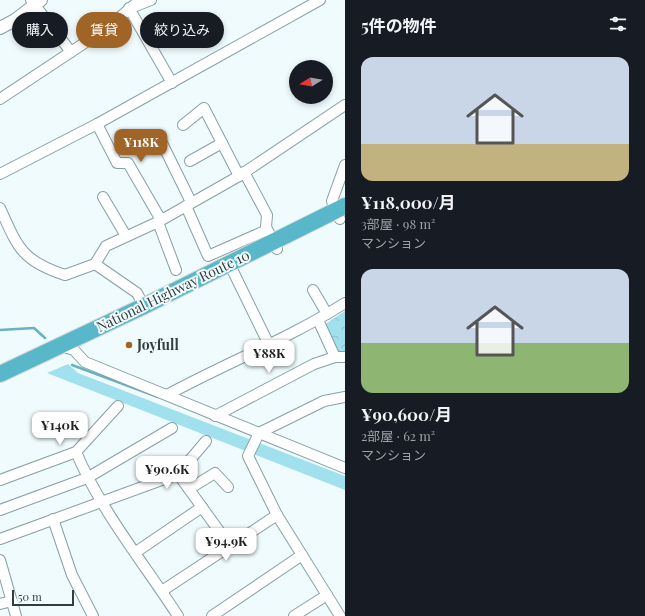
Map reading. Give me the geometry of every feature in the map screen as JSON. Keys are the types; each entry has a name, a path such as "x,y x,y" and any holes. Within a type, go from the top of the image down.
{"highway":[{"name":"National Highway Route 10","path":"0,374 67,348 231,267 272,240 341,213"},
{"name":"National Highway Route 10","path":"0,384 144,306 231,267"}],"street":[{"path":"0,99 107,28 140,0"},
{"path":"129,8 145,4 151,0"},
{"path":"0,174 97,124 320,0"},
{"path":"0,28 35,2 71,52"},
{"path":"129,8 172,82"},
{"path":"0,208 14,239 23,254 41,267 65,275 95,264 106,246 159,221 242,174 345,104"},
{"path":"161,141 208,256 272,240 267,215 222,142 204,108 183,125"},
{"path":"97,124 117,163 128,163 159,221 176,270"},
{"path":"190,161 222,142"},
{"path":"341,213 332,201 345,165"},
{"path":"103,197 126,236"},
{"path":"95,264 137,293 144,306"},
{"path":"231,267 269,345"},
{"path":"215,416 314,364 340,357 312,290"},
{"path":"167,395 269,345 323,317 345,303"},
{"path":"67,348 85,362 345,468"},
{"path":"340,616 277,515 248,456 260,433 324,401 345,397"},
{"path":"0,480 76,452 118,406"},
{"path":"0,510 87,478 172,428"},
{"path":"0,539 53,518 102,503 178,474 206,441"},
{"path":"76,452 87,478 102,503 178,616"},
{"path":"189,489 216,473 228,486"},
{"path":"178,474 230,546"},
{"path":"136,552 202,507"},
{"path":"162,591 277,515"},
{"path":"53,518 72,575 93,616"},
{"path":"212,616 302,555"},
{"path":"0,560 16,616"},
{"path":"294,616 327,595"},
{"path":"0,604 12,601"}],"green space":[{"path":"345,311 345,353 336,353 324,325"},
{"path":"68,364 78,373 345,476 345,490 47,373"}],"waterway":[{"path":"0,330 34,328 45,338"},
{"path":"72,365 158,397"}],"place":[{"name":"Joyfull","path":"129,345"}]}
